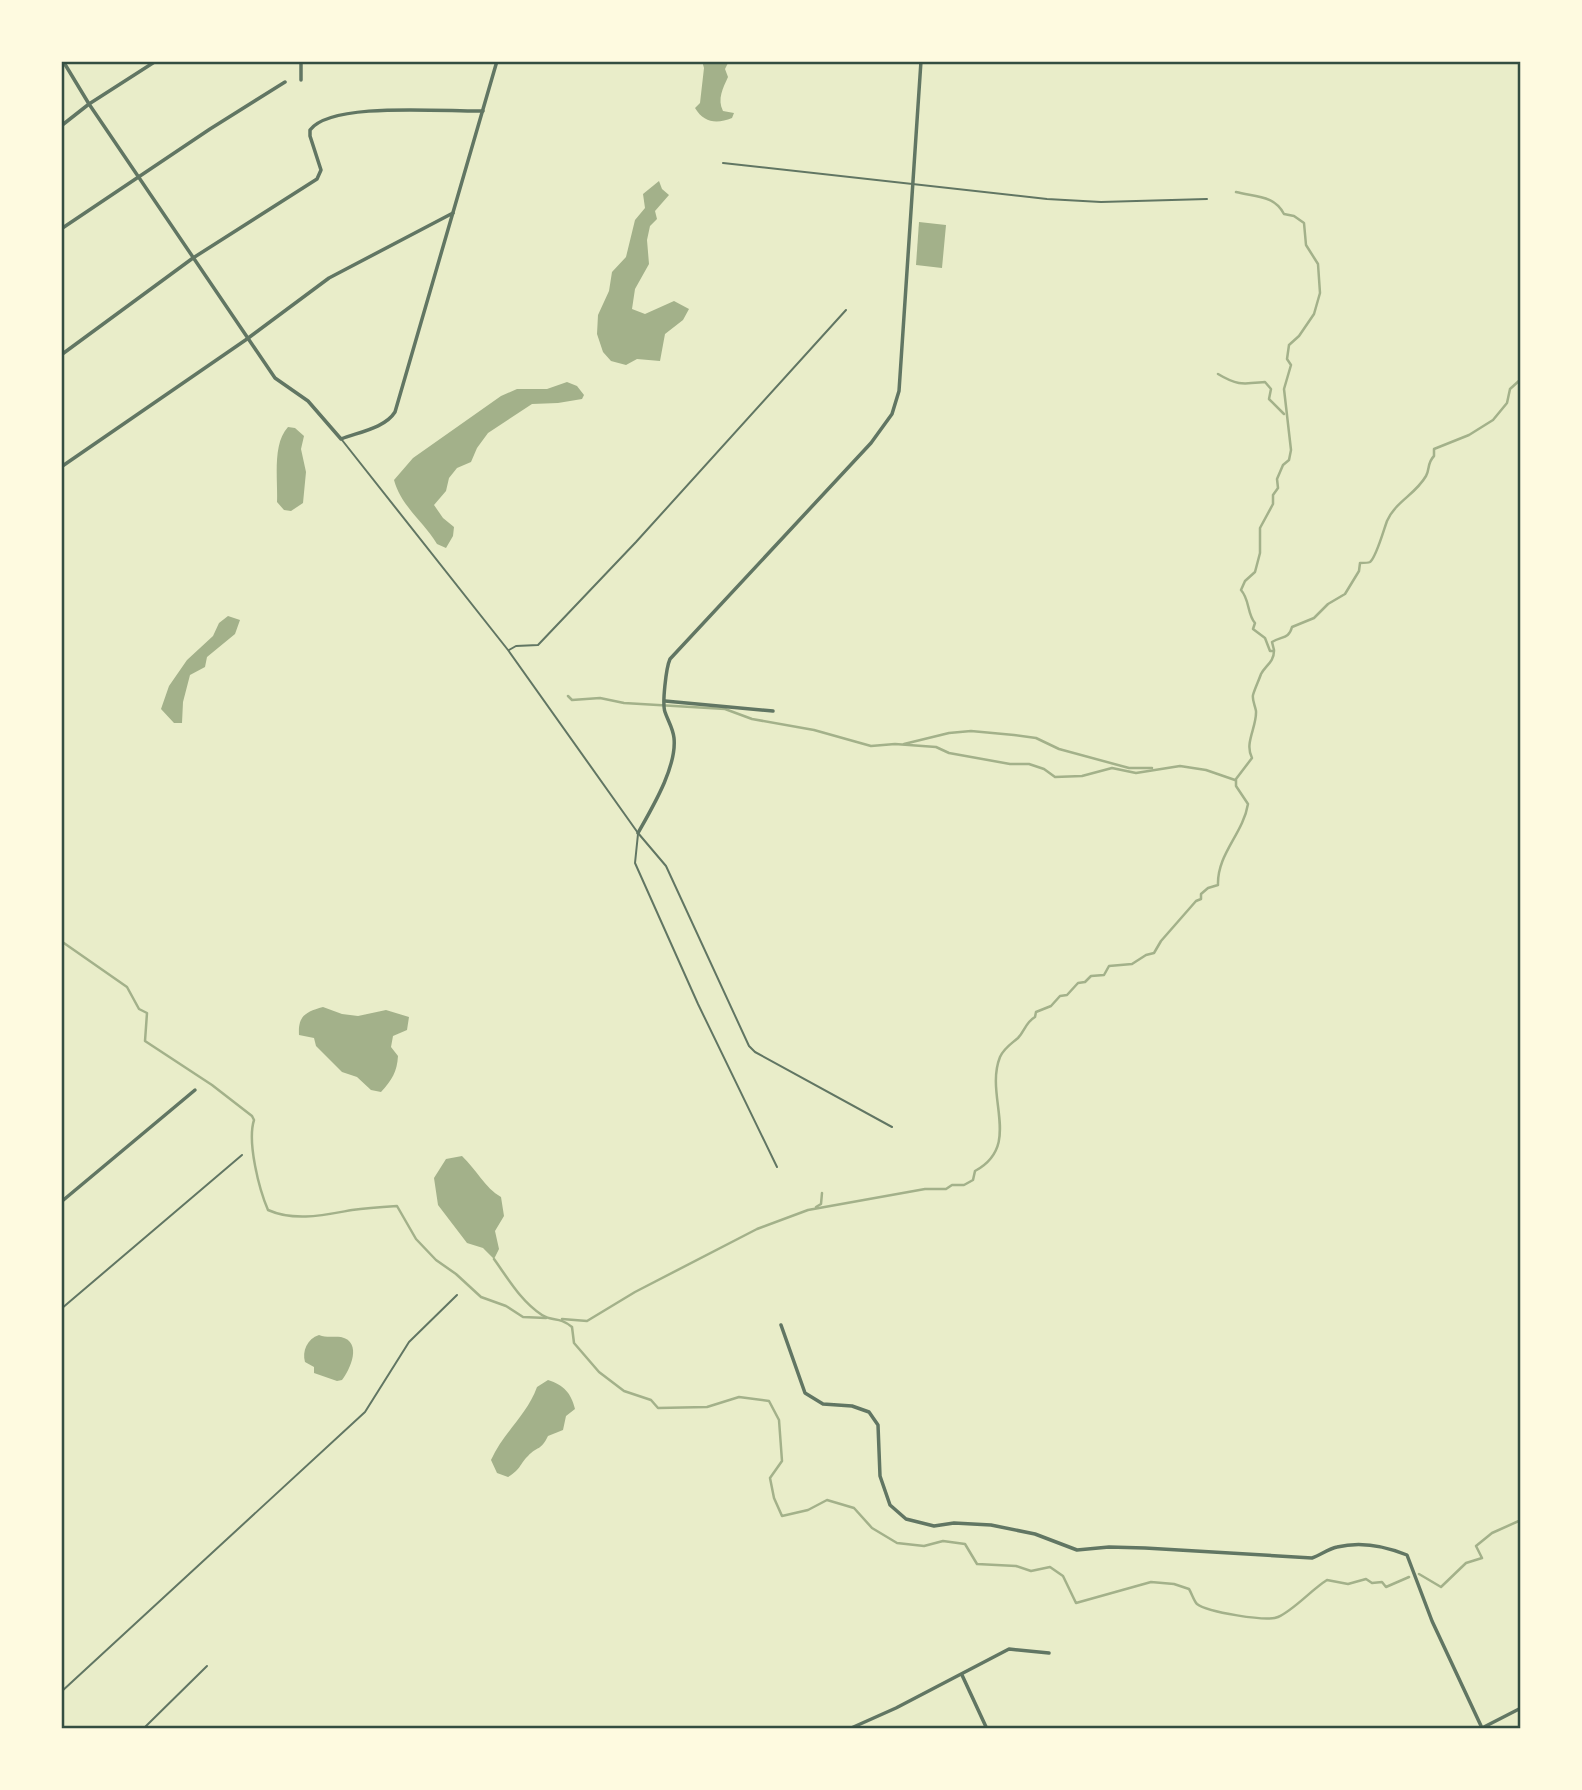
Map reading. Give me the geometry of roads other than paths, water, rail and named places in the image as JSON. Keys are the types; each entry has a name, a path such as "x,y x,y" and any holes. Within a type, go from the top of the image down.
{"street":[{"path":"63,61 89,104 275,378 308,401 341,439 383,424 396,412 497,61"},
{"path":"61,126 89,104 156,61"},
{"path":"301,61 301,80"},
{"path":"638,833 657,799 672,753 674,740 671,722 664,710 665,671 674,654 871,443 892,414 899,391 921,61"},
{"path":"61,71 67,67"},
{"path":"61,229 209,129 285,82"},
{"path":"61,355 194,258 317,179 321,170 310,130 318,122 342,113 483,111"},
{"path":"61,467 329,278 453,213"},
{"path":"665,701 773,711"},
{"path":"61,1202 195,1090"},
{"path":"781,1325 805,1393 823,1404 852,1406 869,1412 878,1425 880,1476 890,1505 906,1519 934,1526 954,1523 991,1525 1035,1534 1077,1550 1145,1548 1311,1558 1334,1547 1367,1545 1389,1548 1407,1555 1432,1621 1481,1728 1521,1708"},
{"path":"849,1729 962,1675 1009,1649 1049,1653"},
{"path":"962,1675 987,1729"}],"lane":[{"path":"723,163 1047,199 1101,202 1208,199"},
{"path":"508,650 516,646 538,645 654,522 846,310"},
{"path":"341,439 508,650 638,833 666,866 749,1046 755,1052 892,1127"},
{"path":"638,833 635,863 698,1004 778,1167"},
{"path":"61,1309 242,1155"},
{"path":"61,1692 365,1412 409,1342 457,1294"},
{"path":"142,1729 207,1666"}],"waterway":[{"path":"562,1319 587,1321 635,1292 757,1229 808,1210 925,1189 946,1189 973,1180 975,1171 989,1160 997,1148 1000,1119 996,1072 1000,1057 1035,1017 1036,1012 1051,1006 1060,996 1067,995 1078,983 1085,982 1091,976 1104,975 1109,966 1132,964 1154,953 1161,941 1196,901 1201,899 1201,894 1218,885 1222,863 1248,804 1236,786 1236,779 1252,758 1249,747 1256,717 1253,695 1261,674 1274,655 1265,638 1253,629 1255,623 1241,590 1245,581 1255,572 1260,553 1260,528 1273,504 1273,495 1278,488 1277,479 1283,465 1289,460 1291,450 1284,389 1291,365 1287,359 1289,345 1299,336 1314,314 1320,293 1318,264 1306,245 1304,223 1294,216 1284,214 1270,200 1236,192"},
{"path":"1218,374 1241,383 1265,382 1271,389 1269,399 1284,414"},
{"path":"1274,650 1272,642 1287,635 1292,627 1314,618 1328,604 1345,594 1359,571 1360,563 1372,559 1391,514 1426,476 1434,449 1469,435 1493,420 1507,403 1510,389 1521,379"},
{"path":"568,696 572,700 600,698 624,703 725,709 752,719 814,730 871,746 895,744 936,747 949,753 1010,764 1029,764 1044,769 1055,777 1082,776 1112,768 1136,773 1180,766 1206,770 1235,780"},
{"path":"904,744 949,733 971,731 1014,735 1036,738 1059,749 1129,768 1152,768"},
{"path":"61,941 127,987 139,1009 147,1013 145,1041 212,1085 252,1116 255,1165 268,1210 289,1216 310,1216 397,1206 416,1239 436,1260 481,1297 506,1306 523,1317 546,1318"},
{"path":"816,1207 821,1204 822,1193"},
{"path":"494,1259 528,1303 546,1317 563,1321 572,1327 574,1343 599,1372 624,1391 651,1400 658,1408 707,1407 739,1397 769,1401 779,1420 782,1461 770,1478 774,1498 782,1516 808,1510 827,1500 854,1508 872,1528 897,1543 924,1546 943,1541 965,1544 977,1564 1016,1566 1031,1571 1050,1567 1063,1576 1076,1603 1151,1582 1174,1584 1189,1589 1197,1604 1212,1610 1272,1618 1290,1610 1327,1580 1348,1584 1366,1579 1372,1583 1382,1582 1386,1587 1409,1577"},
{"path":"1419,1574 1441,1587 1466,1563 1482,1558 1476,1546 1492,1533 1521,1520"}]}
